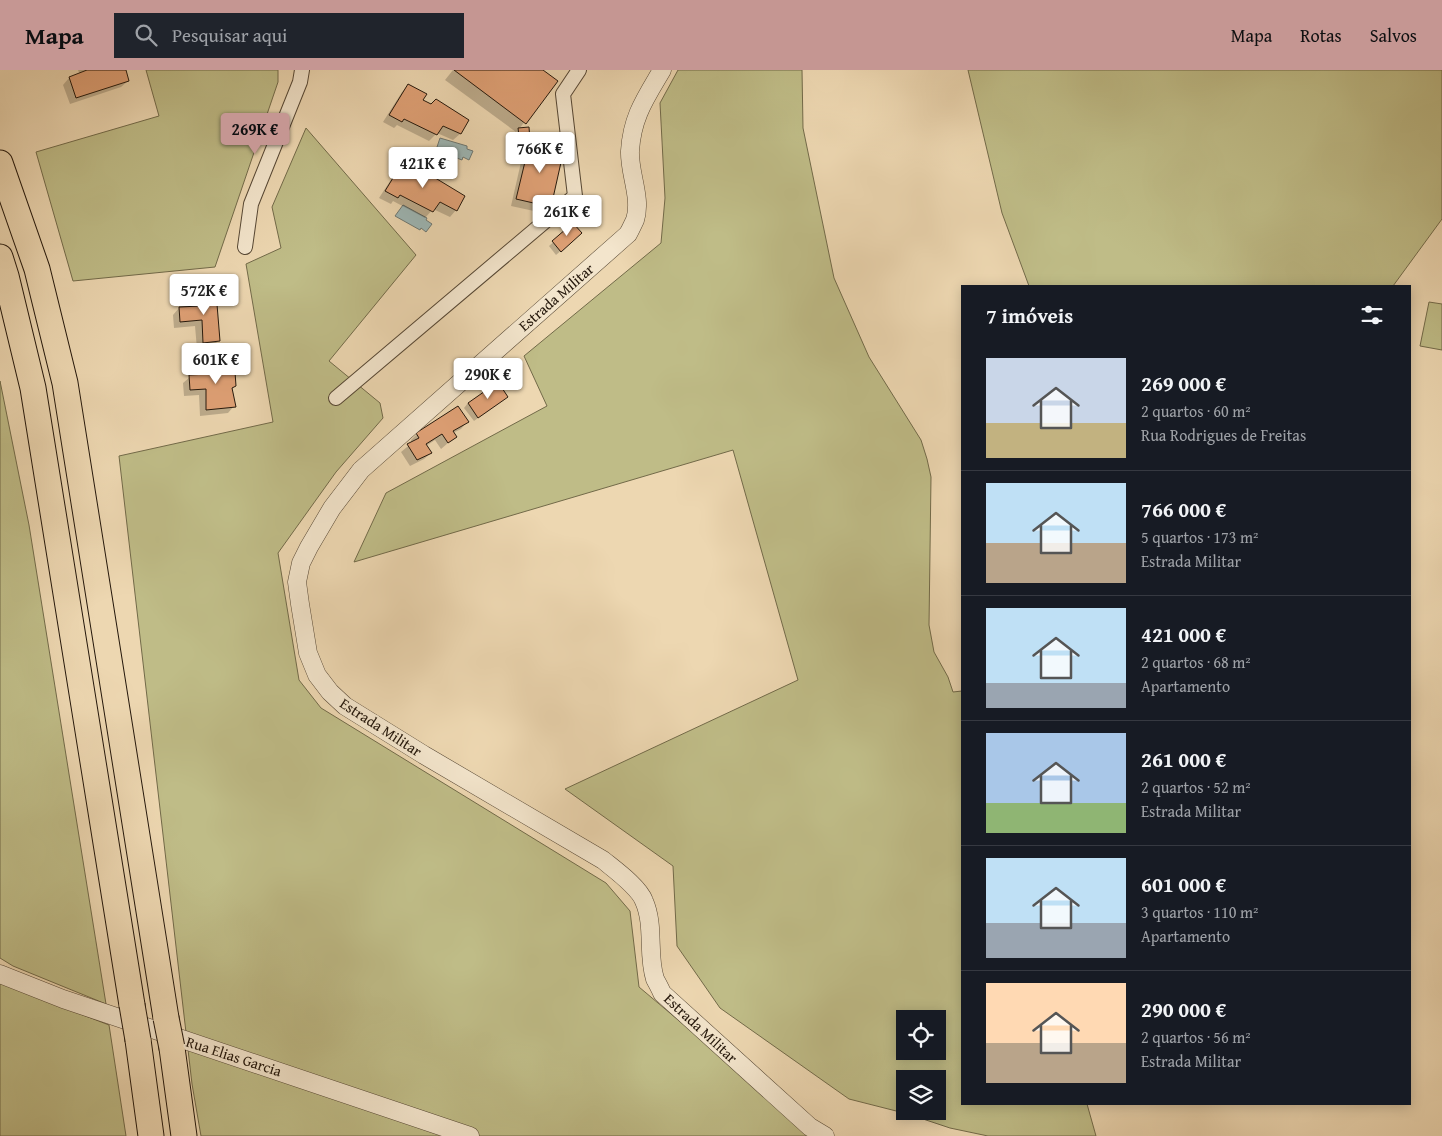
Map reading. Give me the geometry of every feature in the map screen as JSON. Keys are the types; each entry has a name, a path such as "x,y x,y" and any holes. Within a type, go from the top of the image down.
{"highway":[{"path":"0,162 37,269 65,383 172,1048 184,1136"},
{"path":"0,258 33,388 138,1040 151,1136"}],"street":[{"path":"245,247 250,204 300,82 302,70"},
{"path":"336,398 575,196 563,94 579,70"},
{"name":"Estrada Militar","path":"662,70 639,109 633,128 630,153 637,202 635,219 628,234 361,470 332,508 301,563 297,582 303,624 308,653 317,675 330,692 345,706 603,860 626,879 644,900 650,926 655,979 662,993 810,1127 825,1136"},
{"name":"Rua Elias Garcia","path":"0,974 63,999 470,1136"}],"shaded area":[{"path":"146,70 278,70 278,82 215,267 73,281 36,152 159,116"},
{"path":"678,70 802,70 803,128 834,278 869,357 921,440 931,477 929,625 934,652 948,677 953,692 961,691 961,1105 1087,1105 1096,1136 988,1136 950,1128 926,1120 946,1120 946,1070 896,1070 896,1111 849,1099 720,1008 677,946 673,866 565,789 798,680 733,450 354,562 386,493 547,406 524,356 661,243 665,198 660,103"},
{"path":"968,70 1442,70 1442,219 1394,285 1029,285 1002,213"},
{"path":"306,128 416,255 329,361 380,403 383,418 336,472 278,553 299,680 321,708 606,883 630,911 639,987 816,1136 201,1136 192,1084 119,456 273,422 246,264 281,248 272,207"},
{"path":"1429,302 1442,304 1442,350 1420,346"},
{"path":"0,381 29,525 106,1004 13,966 0,958"},
{"path":"0,983 109,1025 126,1136 0,1136"}],"water":[{"path":"440,138 467,146 467,149 473,151 469,160 463,157 462,160 436,150"},
{"path":"403,205 427,218 426,220 432,224 426,232 395,216"}],"building":[{"path":"87,70 126,70 129,81 76,98 69,77"},
{"path":"454,70 543,70 558,81 526,124"},
{"path":"408,84 427,94 423,100 431,104 436,99 469,120 461,134 443,126 437,135 404,119 402,122 389,115"},
{"path":"529,127 530,141 520,143 518,128"},
{"path":"530,141 564,149 551,207 516,199"},
{"path":"404,160 423,170 419,177 426,181 432,176 465,196 457,211 440,202 433,212 400,195 398,198 385,191"},
{"path":"573,223 582,233 561,252 552,241"},
{"path":"216,292 220,341 203,343 202,320 180,322 179,307 200,306 199,293"},
{"path":"229,359 230,373 235,372 236,386 232,388 236,407 206,410 206,389 190,390 189,375 208,374 206,360"},
{"path":"498,382 508,397 478,418 468,403"},
{"path":"458,406 469,422 453,431 457,437 448,443 442,434 426,444 432,453 417,460 407,444 419,438 416,433"}]}
